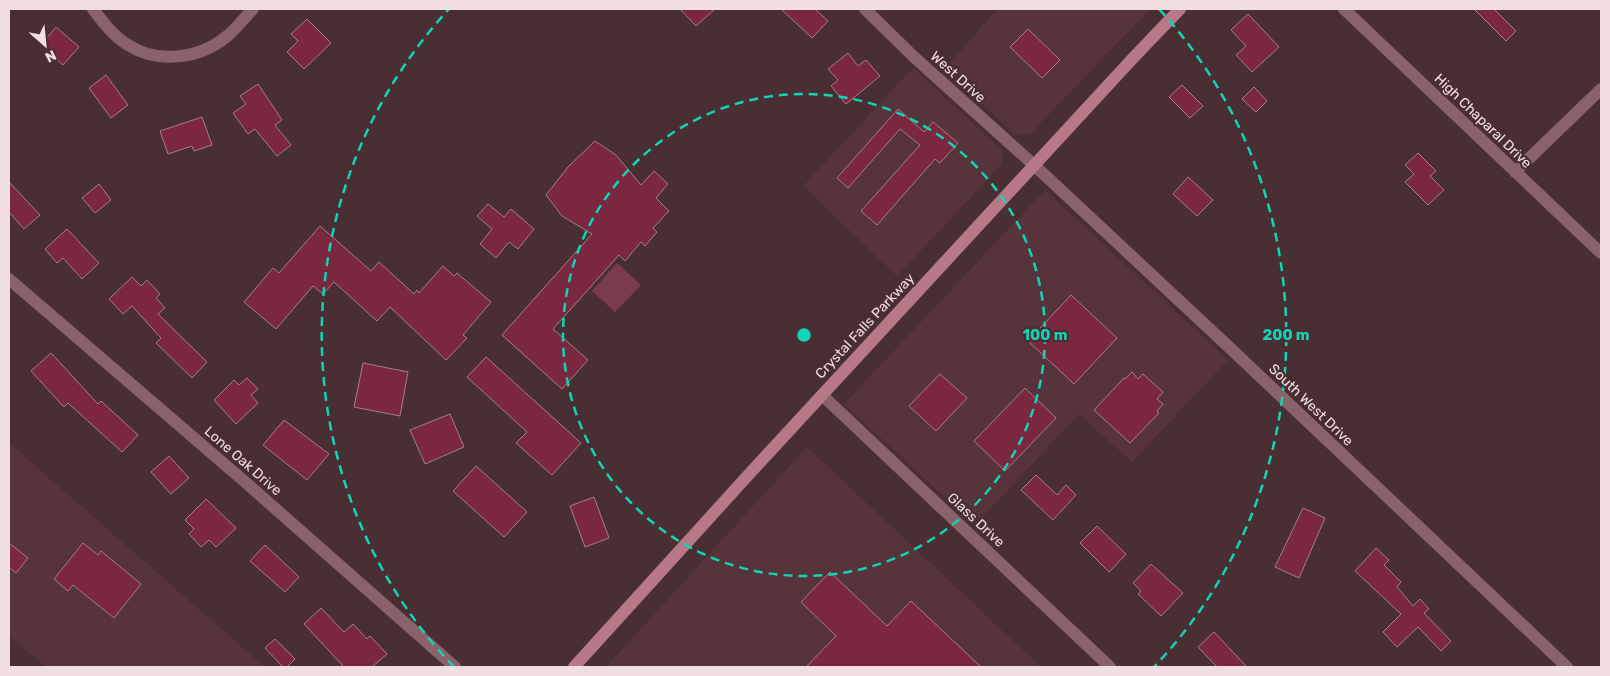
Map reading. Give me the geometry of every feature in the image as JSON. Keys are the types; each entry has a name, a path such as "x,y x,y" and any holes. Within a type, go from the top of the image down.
{"main road":[{"name":"Crystal Falls Parkway","path":"574,667 1134,56 1180,9"}],"street":[{"path":"92,9 113,33 128,45 152,55 178,57 198,53 209,48 226,37 253,9"},
{"name":"West Drive","path":"865,9 914,57 1034,165"},
{"name":"High Chaparal Drive","path":"1344,9 1601,253"},
{"path":"1514,172 1601,90"},
{"name":"South West Drive","path":"1034,165 1567,667"},
{"name":"Lone Oak Drive","path":"9,279 455,667"},
{"name":"Glass Drive","path":"822,395 1110,667"}],"shaded area":[{"path":"997,9 1150,9 1030,134 1015,134 944,70"},
{"path":"913,68 1004,152 1001,165 897,276 803,186"},
{"path":"1045,190 1228,360 1132,462 1079,414 975,525 844,404"},
{"path":"617,263 641,285 615,312 592,291"},
{"path":"9,443 265,667 46,667 9,636"},
{"path":"807,447 1041,667 606,667"}],"building":[{"path":"680,9 715,9 696,26"},
{"path":"781,9 815,9 828,21 812,38"},
{"path":"1474,9 1494,9 1516,31 1506,41"},
{"path":"1248,14 1279,47 1252,72 1236,55 1246,46 1231,30"},
{"path":"307,19 331,43 304,69 287,52 298,41 291,34"},
{"path":"56,27 79,47 63,65 41,45"},
{"path":"1028,29 1060,60 1042,78 1010,47"},
{"path":"848,53 858,66 866,60 880,76 846,104 831,86 838,80 828,69"},
{"path":"106,75 128,105 111,118 89,88"},
{"path":"258,84 282,120 275,125 291,145 277,156 255,129 248,134 233,113 246,104 240,96"},
{"path":"1182,85 1203,106 1190,118 1169,97"},
{"path":"1254,87 1267,101 1256,112 1242,99"},
{"path":"898,109 924,132 933,122 958,143 940,163 935,159 877,225 861,211 920,145 900,129 848,188 837,178"},
{"path":"202,117 212,145 194,151 192,146 168,154 160,131"},
{"path":"595,141 616,155 641,185 654,171 668,184 656,198 669,211 653,228 657,232 645,246 641,242 625,261 619,255 553,329 588,360 562,389 502,335 592,234 562,216 546,195 568,167"},
{"path":"1418,153 1436,171 1430,176 1444,190 1428,205 1405,182 1414,174 1405,165"},
{"path":"1188,177 1213,200 1197,216 1173,194"},
{"path":"9,182 40,215 24,229 9,212"},
{"path":"99,184 111,200 95,213 82,198"},
{"path":"488,204 504,217 511,209 534,229 518,249 509,242 496,258 480,244 492,229 477,216"},
{"path":"320,226 371,271 379,262 414,294 417,290 419,293 443,266 454,276 457,273 491,302 463,335 467,338 446,360 390,307 377,321 334,282 323,294 313,286 276,329 244,302 273,268 279,273"},
{"path":"67,229 99,263 82,279 63,258 57,263 45,249"},
{"path":"132,277 141,286 147,280 160,294 156,298 165,308 158,314 207,362 192,378 156,343 161,338 132,306 123,314 109,299"},
{"path":"1071,295 1117,338 1074,384 1028,341"},
{"path":"51,353 98,404 101,401 138,435 122,452 68,403 64,407 31,371"},
{"path":"486,357 581,443 552,475 516,443 527,432 467,377"},
{"path":"363,363 408,372 400,416 354,407"},
{"path":"1132,372 1138,379 1143,374 1163,392 1157,399 1163,404 1157,411 1159,413 1130,443 1094,410"},
{"path":"940,374 967,398 936,431 909,406"},
{"path":"247,378 258,389 251,395 258,403 236,424 214,400 234,380 239,385"},
{"path":"1025,388 1056,418 1005,471 974,441"},
{"path":"450,414 464,447 425,464 410,430"},
{"path":"284,420 329,454 307,480 263,445"},
{"path":"169,456 189,478 171,494 151,472"},
{"path":"476,466 527,512 504,537 453,491"},
{"path":"1036,475 1057,495 1066,485 1076,495 1053,520 1021,490"},
{"path":"594,497 609,538 585,547 570,506"},
{"path":"206,499 236,528 216,547 209,540 201,547 189,534 194,529 185,520"},
{"path":"1303,508 1325,518 1299,578 1275,567"},
{"path":"1097,526 1126,554 1109,572 1080,543"},
{"path":"9,543 28,558 16,573 9,567"},
{"path":"83,543 98,555 101,551 141,584 114,618 73,585 68,591 54,579"},
{"path":"265,545 299,577 285,592 250,561"},
{"path":"1376,548 1389,560 1384,565 1401,582 1397,587 1413,606 1420,599 1429,609 1424,613 1451,641 1441,651 1418,627 1397,647 1383,632 1401,614 1355,571"},
{"path":"1151,564 1183,593 1161,616 1138,594 1141,591 1133,583"},
{"path":"830,572 887,626 911,601 981,667 806,667 836,636 801,602"},
{"path":"321,608 344,632 353,624 367,639 370,636 387,654 372,667 344,667 304,624"},
{"path":"1214,632 1247,667 1217,667 1198,647"},
{"path":"275,639 295,659 287,667 283,667 265,648"}]}
